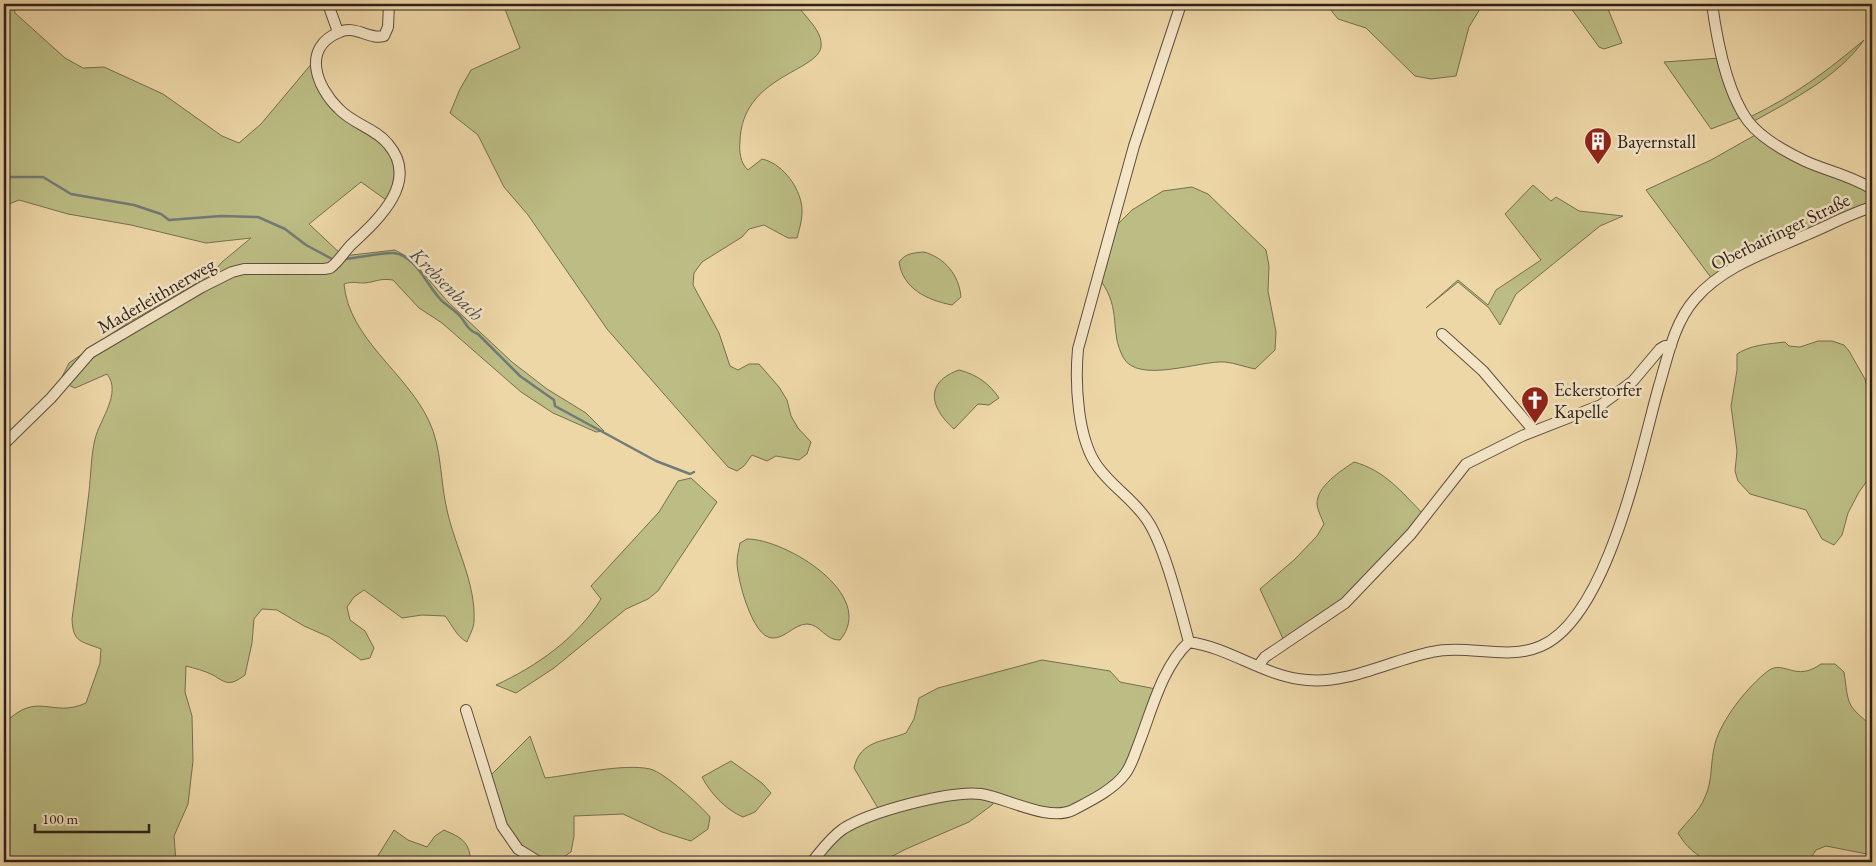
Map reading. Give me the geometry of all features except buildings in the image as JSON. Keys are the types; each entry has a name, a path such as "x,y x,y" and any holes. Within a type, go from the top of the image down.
{"street":[{"path":"328,4 338,32 356,30 374,36 384,36 388,27 389,4"},
{"path":"812,862 826,844 855,822 886,811 954,795 981,794 1046,812 1065,813 1104,792 1126,772 1169,669 1178,652 1189,642 1160,548 1150,524 1133,503 1107,478 1090,455 1082,421 1077,367 1078,349 1134,146 1181,4"},
{"path":"1712,4 1724,62 1733,88 1750,122 1789,152 1872,189"},
{"name":"Maderleithnerweg","path":"4,444 51,398 90,353 202,287 232,272 244,269 324,269 338,260 391,203 395,196 399,175 398,165 390,146 376,132 340,110 323,89 318,78 315,68 318,50 324,42 338,32"},
{"name":"Oberbairinger Straße","path":"1189,642 1219,649 1284,677 1322,680 1354,674 1431,652 1458,649 1524,651 1542,646 1551,641 1581,608 1602,574 1620,523 1671,346 1687,309 1712,282 1759,256 1872,207"},
{"path":"1442,334 1483,372 1534,431"},
{"path":"1258,666 1265,657 1346,603 1411,534 1466,464 1534,431 1601,405 1633,381 1660,349 1665,346 1671,346"},
{"path":"466,710 502,826 518,849 540,862"}],"green space":[{"path":"4,4 13,4 15,13 65,58 83,68 104,67 163,94 222,136 239,143 261,124 313,62 322,91 389,149 397,176 389,202 361,182 309,224 343,256 395,250 411,259 448,302 512,362 547,389 586,413 604,431 596,432 553,413 521,392 442,323 419,308 393,280 384,279 344,284 348,304 356,322 367,339 419,403 433,431 439,453 447,510 472,593 474,607 473,626 467,642 457,634 445,616 422,615 402,618 364,590 354,597 347,607 350,620 365,631 374,648 370,658 361,660 329,637 304,626 277,610 262,609 254,619 252,643 245,675 236,681 225,682 207,672 186,666 185,692 192,716 193,761 188,804 174,836 176,862 4,862 4,724 26,708 45,706 63,708 86,703 100,663 101,649 76,637 72,619 95,439 111,398 112,389 111,381 107,374 75,388 66,384 62,377 69,363 129,322 211,275 222,262 251,238 206,243 131,225 68,214 19,200 4,206"},
{"path":"503,4 797,4 816,29 821,41 821,47 816,56 765,89 753,102 744,119 740,141 741,157 743,164 748,170 762,159 769,161 787,175 796,188 802,211 797,238 788,238 764,225 749,229 742,237 702,262 694,273 693,285 719,333 730,366 738,370 749,364 759,364 779,387 787,400 791,416 798,428 811,442 807,454 799,460 776,456 767,461 752,455 744,466 737,471 728,467 607,329 528,215 504,187 478,135 450,113 460,89 471,70 520,48"},
{"path":"1326,4 1483,4 1469,27 1456,76 1431,79 1415,76 1366,28 1338,19"},
{"path":"1568,4 1606,4 1622,43 1604,49 1599,47"},
{"path":"1864,40 1841,65 1814,86 1754,121 1750,117 1810,82"},
{"path":"1720,58 1742,117 1711,129 1664,62"},
{"path":"1757,134 1872,192 1872,204 1712,279 1646,190 1711,160"},
{"path":"1533,185 1551,201 1556,197 1579,211 1623,216 1600,226 1516,294 1500,325 1489,308 1458,282 1426,308 1458,280 1488,305 1496,290 1541,260 1505,214"},
{"path":"1192,187 1208,194 1266,250 1269,266 1268,291 1276,332 1275,350 1255,369 1232,363 1214,362 1170,369 1141,369 1130,365 1123,357 1119,347 1111,302 1101,281 1115,227 1132,210 1163,191"},
{"path":"924,252 938,258 950,268 954,275 961,297 952,305 925,296 905,279 899,262 907,255"},
{"path":"1818,341 1832,341 1844,345 1849,351 1865,379 1872,406 1872,474 1859,492 1848,513 1842,535 1834,545 1822,539 1806,510 1750,494 1738,481 1735,471 1737,451 1731,406 1737,370 1737,354 1766,344 1785,342 1789,346 1800,347"},
{"path":"959,370 982,380 999,398 989,405 978,404 954,429 939,412 934,396 940,381"},
{"path":"1354,462 1383,476 1400,490 1423,514 1342,604 1285,643 1260,589 1294,560 1317,536 1324,524 1317,505 1321,492 1330,480"},
{"path":"691,478 717,502 658,591 648,599 626,609 554,668 516,693 496,685 541,660 580,626 601,599 591,586 659,512 678,481"},
{"path":"747,539 764,541 804,559 838,588 847,605 849,623 840,640 835,640 816,627 807,624 798,626 777,638 765,635 758,628 747,606 738,570 737,560 740,543"},
{"path":"1042,660 1110,671 1120,682 1156,689 1122,773 1112,783 1068,809 1056,810 1036,806 1000,795 992,805 969,822 881,862 815,862 841,834 882,815 854,768 857,759 867,747 906,733 914,719 919,698 938,688"},
{"path":"1821,664 1835,664 1844,672 1850,703 1857,713 1872,726 1872,855 1826,846 1816,850 1808,862 1710,862 1692,850 1678,833 1696,812 1708,791 1715,744 1729,714 1752,685 1768,671 1779,668 1804,671"},
{"path":"530,736 545,778 613,768 650,769 673,783 710,817 708,829 691,841 662,832 623,814 574,816 574,836 571,852 556,862 546,862 531,855 510,835 489,777"},
{"path":"731,761 762,783 771,793 755,812 743,817 719,800 709,789 702,777"},
{"path":"394,830 408,840 427,847 435,836 444,830 464,841 471,862 374,862"}],"waterway":[{"name":"Krebsenbach","path":"4,177 43,177 71,194 134,205 161,214 169,220 221,216 258,217 285,229 306,245 334,260"},
{"name":"Krebsenbach","path":"344,259 390,253 402,255 415,266 442,301 460,316 469,329 478,334 520,376 554,400 555,406 656,461 690,474 694,472"}],"place":[{"name":"Bayernstall","path":"1598,165"},
{"name":"Eckerstorfer Kapelle","path":"1535,424"}]}
